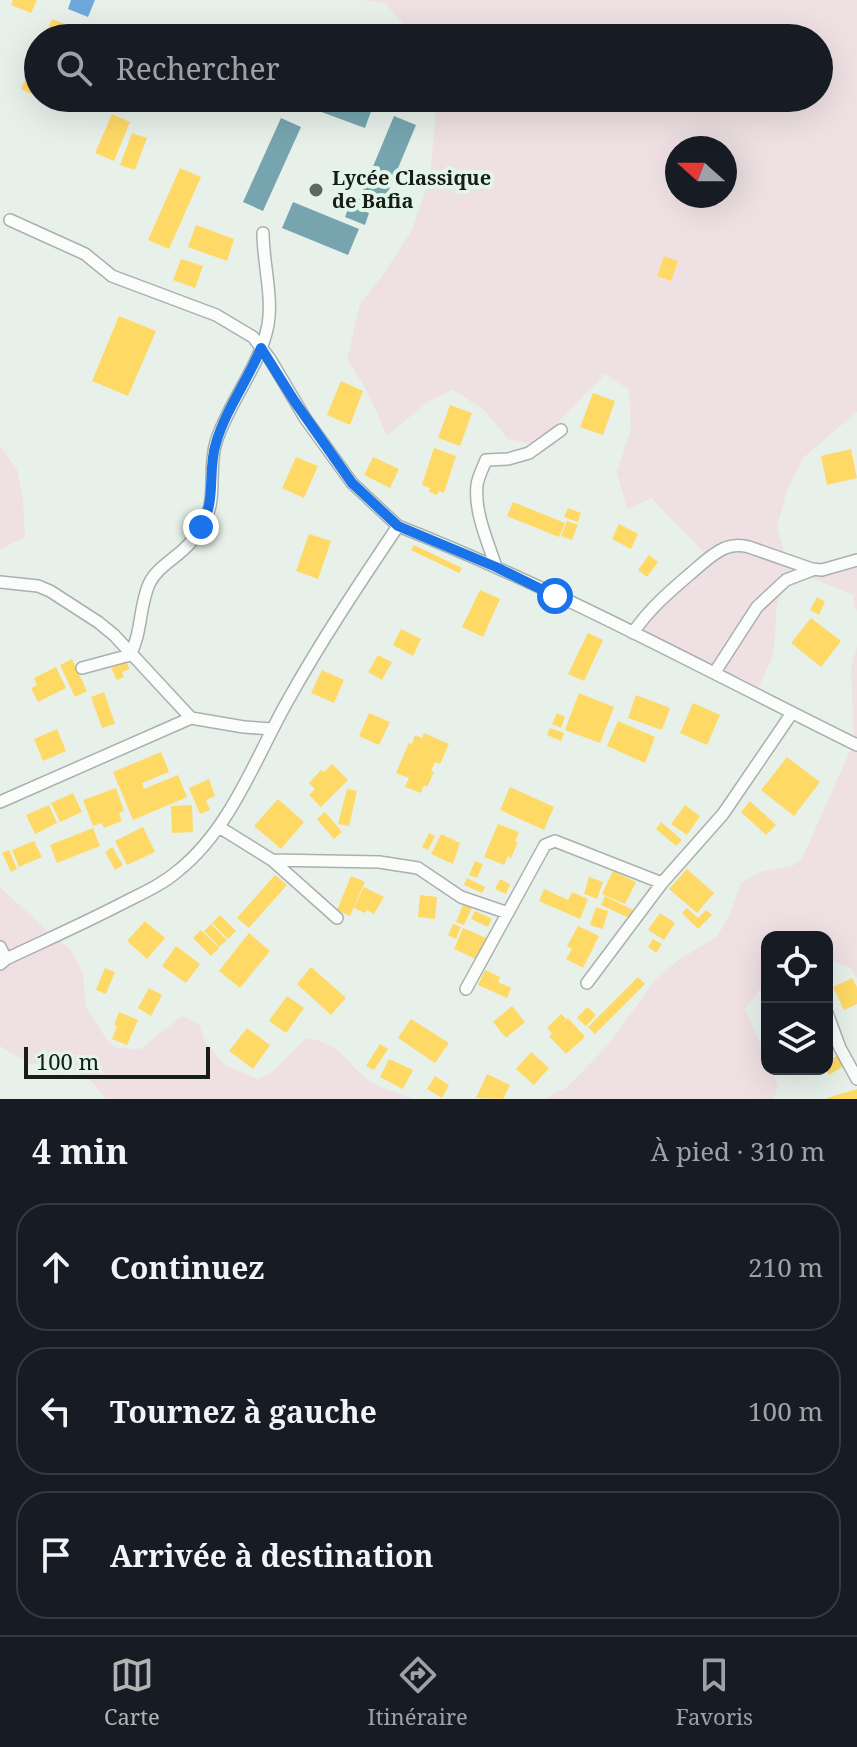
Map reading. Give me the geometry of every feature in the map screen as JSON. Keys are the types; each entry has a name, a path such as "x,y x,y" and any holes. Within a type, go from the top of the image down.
{"street":[{"path":"10,220 85,254 112,276 216,315 253,337 352,483 398,526 496,567 715,672 857,745"},
{"path":"130,655 139,633 143,603 151,580 161,567 191,543 206,518 211,502 211,472 216,442 261,348 268,325 269,306 263,233"},
{"path":"496,567 477,498 477,482 486,460 508,459 529,453 561,430"},
{"path":"0,947 3,962 162,883 182,869 231,809 318,648 398,526"},
{"path":"633,633 667,593 724,548 738,545 749,547 822,570 857,560"},
{"path":"715,672 747,619 771,592 786,580 812,569"},
{"path":"0,582 38,586 98,622 114,635 191,718"},
{"path":"82,668 130,655"},
{"path":"587,983 662,883 723,814 792,713"},
{"path":"0,802 191,718 272,729"},
{"path":"219,827 272,860 337,918"},
{"path":"466,989 545,845 555,841 662,883"},
{"path":"272,860 379,862 418,868 461,897 508,913"},
{"path":"833,1029 857,1079"}],"shaded area":[{"path":"362,0 857,0 857,412 804,457 787,490 777,527 785,554 818,568 857,557 857,611 853,595 800,573 779,600 773,653 756,694 631,633 708,557 652,498 627,509 617,472 631,428 629,390 605,374 557,423 550,448 508,439 484,410 453,390 429,401 387,436 367,391 347,359 360,304 412,230 430,177 436,112 833,112 833,24 403,24 386,4"},
{"path":"0,446 17,469 23,498 25,537 0,550"},
{"path":"857,646 857,978 850,968 833,961 833,931 761,931 761,988 745,1009 761,1045 761,1075 774,1075 778,1085 774,1099 544,1099 567,1087 608,1045 655,980 677,961 717,936 729,917 741,883 760,872 794,865 802,859 854,742 851,669"},
{"path":"0,887 71,950 83,973 86,1007 109,1043 119,1048 140,1049 182,1016 199,1024 205,1042 225,1065 257,1079 271,1073 306,1038 337,1050 373,1083 415,1099 106,1099 94,1084 71,1067 57,1062 29,1064 0,1046"}],"building: Logements":[{"path":"13,0 37,0 31,13 11,5"},
{"path":"112,114 130,122 114,161 95,153"},
{"path":"132,133 147,138 135,170 120,165"},
{"path":"180,168 201,177 169,249 148,240"},
{"path":"196,225 234,239 227,261 188,247"},
{"path":"664,256 678,261 671,281 657,276"},
{"path":"181,259 203,266 195,288 173,280"},
{"path":"119,316 156,331 128,396 92,381"},
{"path":"341,381 363,391 350,425 327,415"},
{"path":"593,393 615,401 603,435 580,427"},
{"path":"450,405 472,413 460,446 438,438"},
{"path":"434,448 456,456 444,493 439,491 437,495 422,485"},
{"path":"851,449 857,478 827,485 821,456"},
{"path":"296,457 318,466 304,498 282,488"},
{"path":"373,457 399,469 390,488 364,475"},
{"path":"513,502 565,523 559,537 507,516"},
{"path":"568,508 581,513 578,522 564,517"},
{"path":"567,521 578,525 572,540 561,536"},
{"path":"619,524 638,534 631,549 612,539"},
{"path":"309,534 331,541 318,579 296,571"},
{"path":"414,545 462,568 459,573 411,550"},
{"path":"649,555 658,562 647,577 638,570"},
{"path":"480,590 500,599 483,637 462,627"},
{"path":"817,597 825,602 819,615 810,610"},
{"path":"811,618 841,641 821,667 791,643"},
{"path":"401,629 421,639 413,656 393,645"},
{"path":"588,633 603,640 584,681 568,674"},
{"path":"378,655 392,662 382,680 368,672"},
{"path":"72,659 87,691 75,697 60,665"},
{"path":"126,661 130,669 122,672 124,677 117,680 111,668"},
{"path":"56,667 66,688 38,702 31,688 37,685 34,678"},
{"path":"322,670 344,680 334,703 311,693"},
{"path":"104,692 115,724 102,728 91,697"},
{"path":"579,693 614,707 600,743 565,730"},
{"path":"636,695 670,708 662,730 628,718"},
{"path":"693,703 720,715 707,745 680,733"},
{"path":"369,713 390,722 379,745 359,736"},
{"path":"557,713 565,717 561,728 552,724"},
{"path":"618,721 655,737 645,763 607,746"},
{"path":"550,728 564,733 561,741 547,735"},
{"path":"57,729 66,751 43,761 34,739"},
{"path":"424,733 449,744 440,764 435,762 431,771 434,772 421,793 405,787 409,778 396,773 409,743 412,744 415,735 422,738"},
{"path":"161,752 169,772 142,783 144,789 178,775 187,797 133,820 113,772"},
{"path":"787,757 820,782 794,816 761,790"},
{"path":"332,764 348,780 321,807 309,795 315,789 309,783"},
{"path":"209,779 215,796 206,800 210,810 200,814 189,788"},
{"path":"510,787 554,807 544,830 500,810"},
{"path":"116,788 124,811 119,813 122,821 104,828 102,823 93,826 83,800"},
{"path":"347,789 357,791 349,826 338,824"},
{"path":"73,793 82,812 60,822 51,803"},
{"path":"278,799 304,822 281,849 254,826"},
{"path":"750,801 776,825 766,835 741,812"},
{"path":"49,805 57,823 35,834 26,815"},
{"path":"192,805 193,832 172,833 171,806"},
{"path":"685,805 700,816 687,835 671,824"},
{"path":"325,812 342,832 334,839 317,819"},
{"path":"661,822 682,840 676,846 656,829"},
{"path":"498,824 519,832 511,858 508,856 504,865 484,857"},
{"path":"143,827 155,852 127,865 115,841"},
{"path":"93,828 100,846 57,863 50,845"},
{"path":"429,833 435,836 428,850 422,847"},
{"path":"441,834 460,843 453,864 431,854"},
{"path":"34,841 42,857 19,867 12,850"},
{"path":"112,847 123,865 115,870 105,852"},
{"path":"9,850 17,869 11,872 2,853"},
{"path":"475,861 483,864 477,878 469,875"},
{"path":"687,869 714,893 697,913 669,889"},
{"path":"613,871 636,882 625,904 602,894"},
{"path":"275,875 287,885 249,928 237,918"},
{"path":"351,876 365,882 350,916 337,910"},
{"path":"589,877 603,882 597,899 584,894"},
{"path":"467,878 485,887 482,893 464,885"},
{"path":"500,879 510,884 506,894 495,889"},
{"path":"364,887 384,897 374,914 354,908"},
{"path":"544,889 568,900 572,892 588,899 580,919 539,901"},
{"path":"420,895 437,897 435,919 418,917"},
{"path":"605,896 633,910 629,918 601,905"},
{"path":"463,905 472,908 464,925 456,922"},
{"path":"596,907 608,911 603,929 590,925"},
{"path":"687,908 698,918 706,910 712,915 698,929 682,913"},
{"path":"475,911 492,919 488,927 471,919"},
{"path":"660,913 675,923 664,940 648,930"},
{"path":"220,915 236,931 228,939 212,923"},
{"path":"145,921 165,938 147,959 127,941"},
{"path":"211,924 227,940 219,947 204,931"},
{"path":"453,924 461,927 456,939 448,935"},
{"path":"578,926 599,936 583,968 566,959 572,949 567,946"},
{"path":"463,928 486,938 476,959 454,949"},
{"path":"201,930 219,948 211,956 193,938"},
{"path":"249,933 270,951 240,988 219,971"},
{"path":"653,939 662,944 656,953 648,947"},
{"path":"176,946 200,964 186,983 162,966"},
{"path":"311,967 346,998 331,1015 297,984"},
{"path":"105,968 115,972 106,994 96,990"},
{"path":"485,970 500,977 498,982 511,988 507,998 478,985"},
{"path":"638,977 645,984 595,1034 588,1027"},
{"path":"852,978 857,987 857,1004 844,1010 833,987"},
{"path":"149,988 162,995 151,1016 138,1008"},
{"path":"287,996 304,1008 286,1033 269,1021"},
{"path":"512,1006 525,1022 506,1038 493,1022"},
{"path":"587,1007 596,1015 586,1026 577,1018"},
{"path":"119,1012 138,1020 127,1045 112,1039"},
{"path":"561,1014 566,1019 560,1026 568,1018 585,1037 566,1054 549,1036 552,1034 547,1028"},
{"path":"411,1019 449,1043 435,1063 398,1038"},
{"path":"247,1028 270,1045 253,1069 229,1051"},
{"path":"380,1044 388,1049 374,1070 366,1066"},
{"path":"531,1052 549,1068 534,1085 516,1069"},
{"path":"838,1055 845,1065 833,1072 833,1058"},
{"path":"389,1059 413,1070 403,1089 380,1077"},
{"path":"487,1074 510,1085 503,1099 476,1098"},
{"path":"435,1076 449,1085 442,1098 427,1089"},
{"path":"857,1089 857,1099 827,1099 827,1098"}],"building: Écoles":[{"path":"71,0 95,0 88,17 68,9"}],"building: Public":[{"path":"321,112 371,112 365,128"},
{"path":"394,116 416,125 381,209 359,200"},
{"path":"281,118 301,127 263,211 243,202"},
{"path":"293,202 359,229 348,255 282,228"},
{"path":"349,206 369,213 365,225 345,217"}],"place":[{"name":"Lycée Classique de Bafia","path":"316,190"}],"route":[{"path":"201,527 211,502 211,472 216,442 261,348 352,483 383,514 398,526 496,567 555,596"}]}
